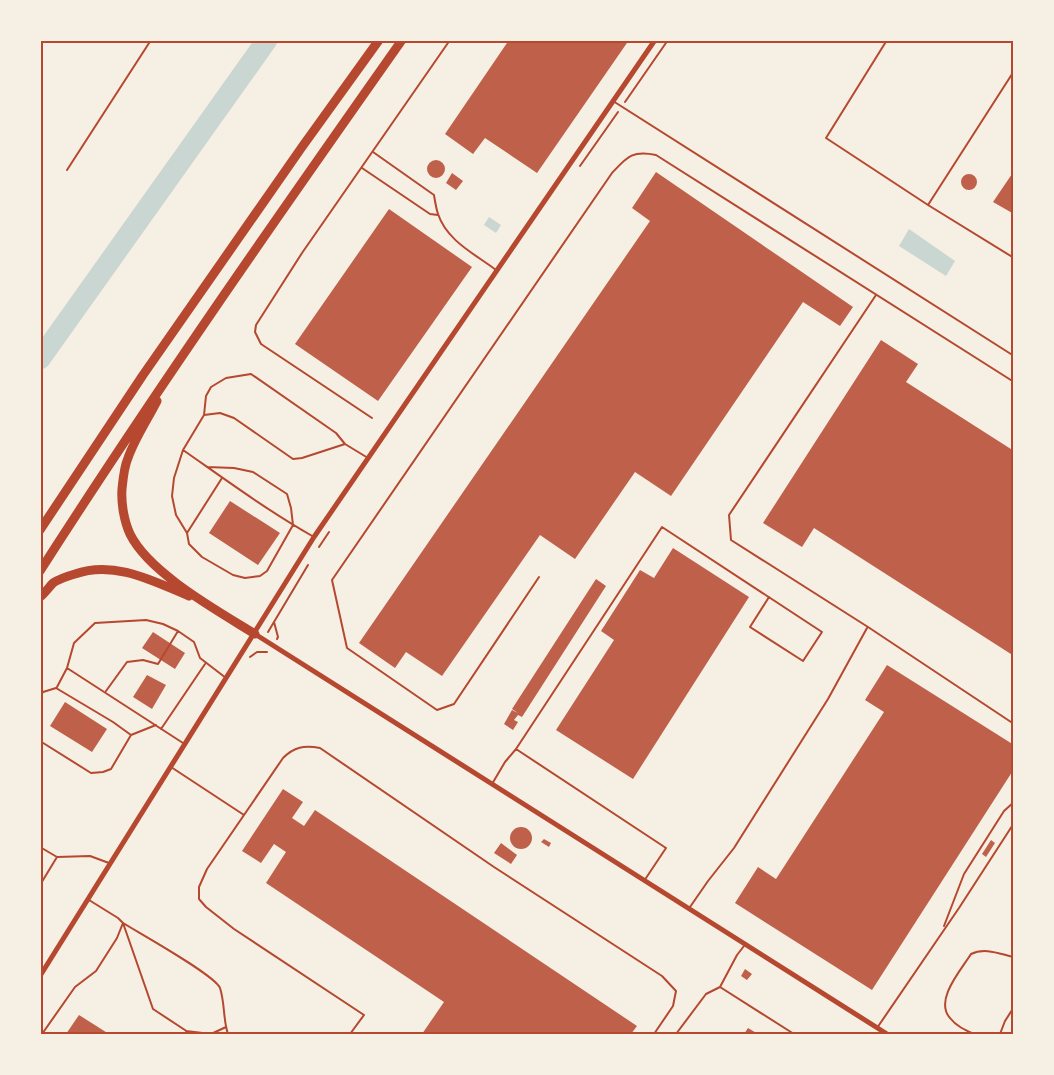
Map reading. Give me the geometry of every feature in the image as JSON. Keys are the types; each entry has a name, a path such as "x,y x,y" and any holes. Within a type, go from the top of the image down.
{"highway":[{"path":"40,530 143,375 379,40"},
{"path":"40,571 178,361 402,40"},
{"path":"178,361 127,459 122,481 122,498 130,534 153,563 199,600 255,634"},
{"path":"40,597 54,583 68,576 104,568 137,575 199,600"}],"street":[{"path":"40,976 314,537 655,40"},
{"path":"255,634 887,1035"}],"lane":[{"path":"372,418 261,344 255,332 256,325 302,252 450,40"},
{"path":"887,40 826,138 1014,258"},
{"path":"928,205 1014,71"},
{"path":"612,100 1014,356"},
{"path":"372,152 434,195 438,215 457,242 496,270"},
{"path":"538,577 454,704 437,710 347,648 332,580 612,173 629,156 643,152 656,155 1014,382"},
{"path":"362,167 430,214 438,215"},
{"path":"876,295 729,515 731,540 1014,724"},
{"path":"207,467 234,468 253,472 287,494 293,525 267,571 260,576 245,578 233,575 202,557 189,544 187,533 176,515 172,496 174,478 183,450 204,415 206,396 211,387 226,378 251,374 336,433 345,444 368,458"},
{"path":"204,415 220,414 234,418 293,459 345,444"},
{"path":"183,450 314,537"},
{"path":"187,533 222,478"},
{"path":"492,784 663,527 770,597 822,632 803,662 750,627 770,597"},
{"path":"40,697 44,692 56,688 67,668 74,643 94,622 146,620 163,624 194,642 200,658 226,678"},
{"path":"688,909 734,848 828,699 868,627"},
{"path":"106,692 127,662 143,660 158,664 178,632"},
{"path":"161,729 206,663"},
{"path":"67,668 186,744"},
{"path":"56,688 131,735"},
{"path":"40,741 91,772 103,772 111,769 131,735 156,725"},
{"path":"350,1035 364,1015 234,929 199,899 199,887 207,869 283,758 292,749 309,746 320,748 494,867 662,976 676,991 673,1006 654,1035"},
{"path":"516,749 666,848 644,881"},
{"path":"171,767 244,815"},
{"path":"942,932 964,874 1004,811 1014,802"},
{"path":"877,1028 1014,823"},
{"path":"40,847 57,857 90,856 111,864"},
{"path":"40,885 57,857"},
{"path":"89,900 197,968 219,985 228,1035"},
{"path":"123,923 153,1009 191,1035"},
{"path":"42,1035 75,987 96,971 117,938 123,923"},
{"path":"676,1035 706,993 720,987 745,945"},
{"path":"974,1035 948,1017 945,1011 946,994 971,954 977,951 990,951 1014,957"},
{"path":"720,987 794,1035"},
{"path":"1000,1035 1014,1007"},
{"path":"185,1030 211,1034 225,1026"}],"path":[{"path":"67,170 151,40"},
{"path":"316,552 332,528"},
{"path":"264,639 312,558"},
{"path":"274,622 278,637"}],"shaded area":[{"path":"489,217 501,225 496,233 484,225"},
{"path":"909,229 955,261 946,276 899,246"}],"building":[{"path":"509,40 629,40 537,173 485,138 473,154 445,134"},
{"path":"432,160 440,160 445,165 443,176 432,178 427,173 427,165"},
{"path":"1014,171 1014,214 993,202"},
{"path":"656,172 853,307 840,326 803,302 671,496 635,472 575,559 540,535 442,676 406,652 395,668 359,643 650,221 632,208"},
{"path":"452,173 463,181 456,190 446,183"},
{"path":"969,174 975,176 977,182 975,188 969,190 963,188 961,182 963,176"},
{"path":"389,209 472,267 378,401 295,344"},
{"path":"881,340 918,364 906,382 1014,451 1014,656 814,528 802,547 763,523"},
{"path":"230,501 280,533 258,565 209,533"},
{"path":"673,548 749,597 633,779 556,730 614,640 601,631 640,570 654,578"},
{"path":"596,579 606,586 522,717 518,715 514,720 518,722 513,730 504,724 512,710 518,713 512,709"},
{"path":"153,632 185,653 175,669 142,648"},
{"path":"887,665 1014,745 1014,769 872,990 735,903 758,867 776,879 884,712 865,700"},
{"path":"147,675 166,685 152,709 133,697"},
{"path":"65,702 107,729 92,752 50,726"},
{"path":"283,789 303,802 292,818 304,826 315,810 637,1026 631,1034 422,1034 444,1002 266,883 286,852 274,844 261,863 242,851"},
{"path":"521,827 529,830 532,838 529,846 521,849 513,846 510,838 513,830"},
{"path":"544,839 551,843 549,847 541,842"},
{"path":"991,840 995,843 986,857 982,854"},
{"path":"501,843 517,855 511,864 494,853"},
{"path":"745,969 752,974 747,980 741,976"},
{"path":"79,1015 109,1034 66,1034"},
{"path":"748,1028 758,1034 744,1034"}],"waterway":[{"path":"40,359 267,40"}]}
